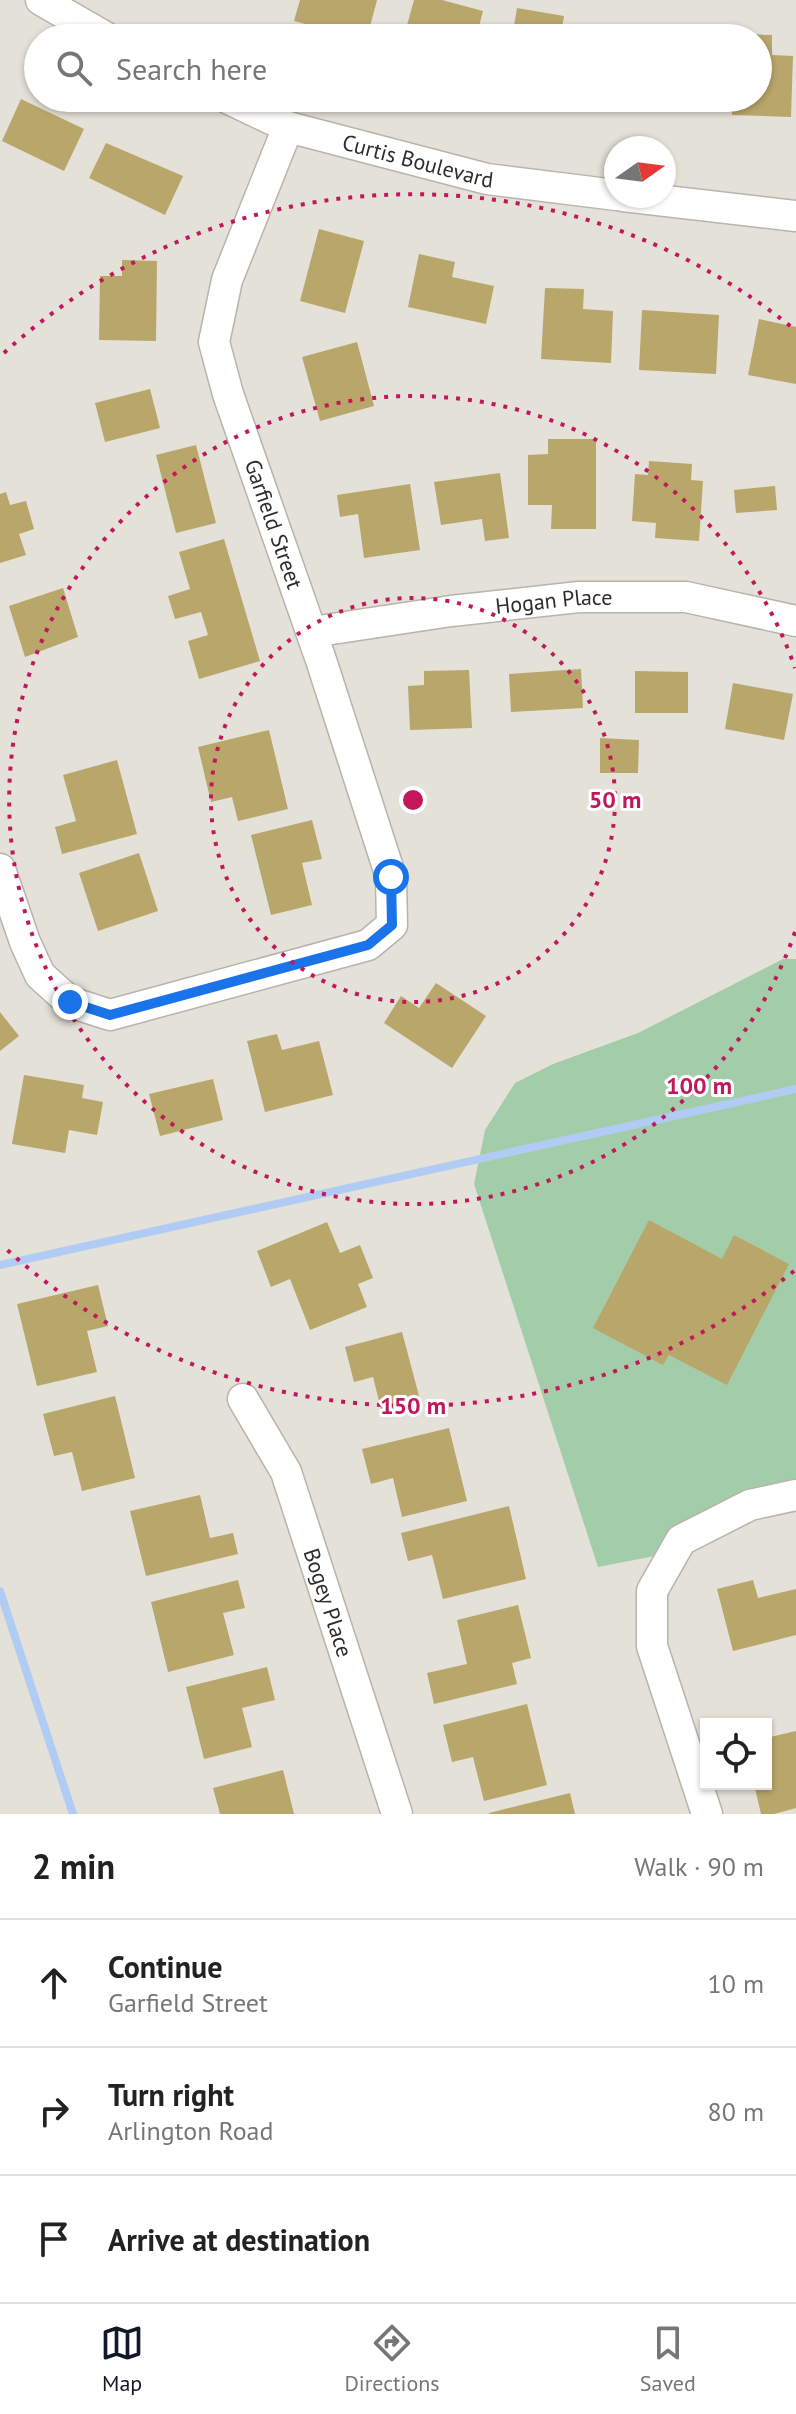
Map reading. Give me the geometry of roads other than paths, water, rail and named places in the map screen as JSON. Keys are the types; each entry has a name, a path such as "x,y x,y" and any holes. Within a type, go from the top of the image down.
{"street":[{"path":"41,0 83,24"},
{"name":"Curtis Boulevard","path":"256,112 288,127 487,179 604,194"},
{"name":"Garfield Street","path":"0,869 40,975 70,1002 110,1015 368,945 392,925 391,877 312,632 228,394 214,342 227,280 288,127"},
{"path":"676,202 796,216"},
{"name":"Hogan Place","path":"312,632 451,611 579,597 686,597 796,621"},
{"name":"Bogey Place","path":"243,1399 286,1472 397,1814"},
{"path":"707,1814 652,1646 652,1591 681,1540 750,1505 796,1495"}],"waterway":[{"path":"0,1265 796,1089"},
{"path":"0,1591 73,1814"}]}
